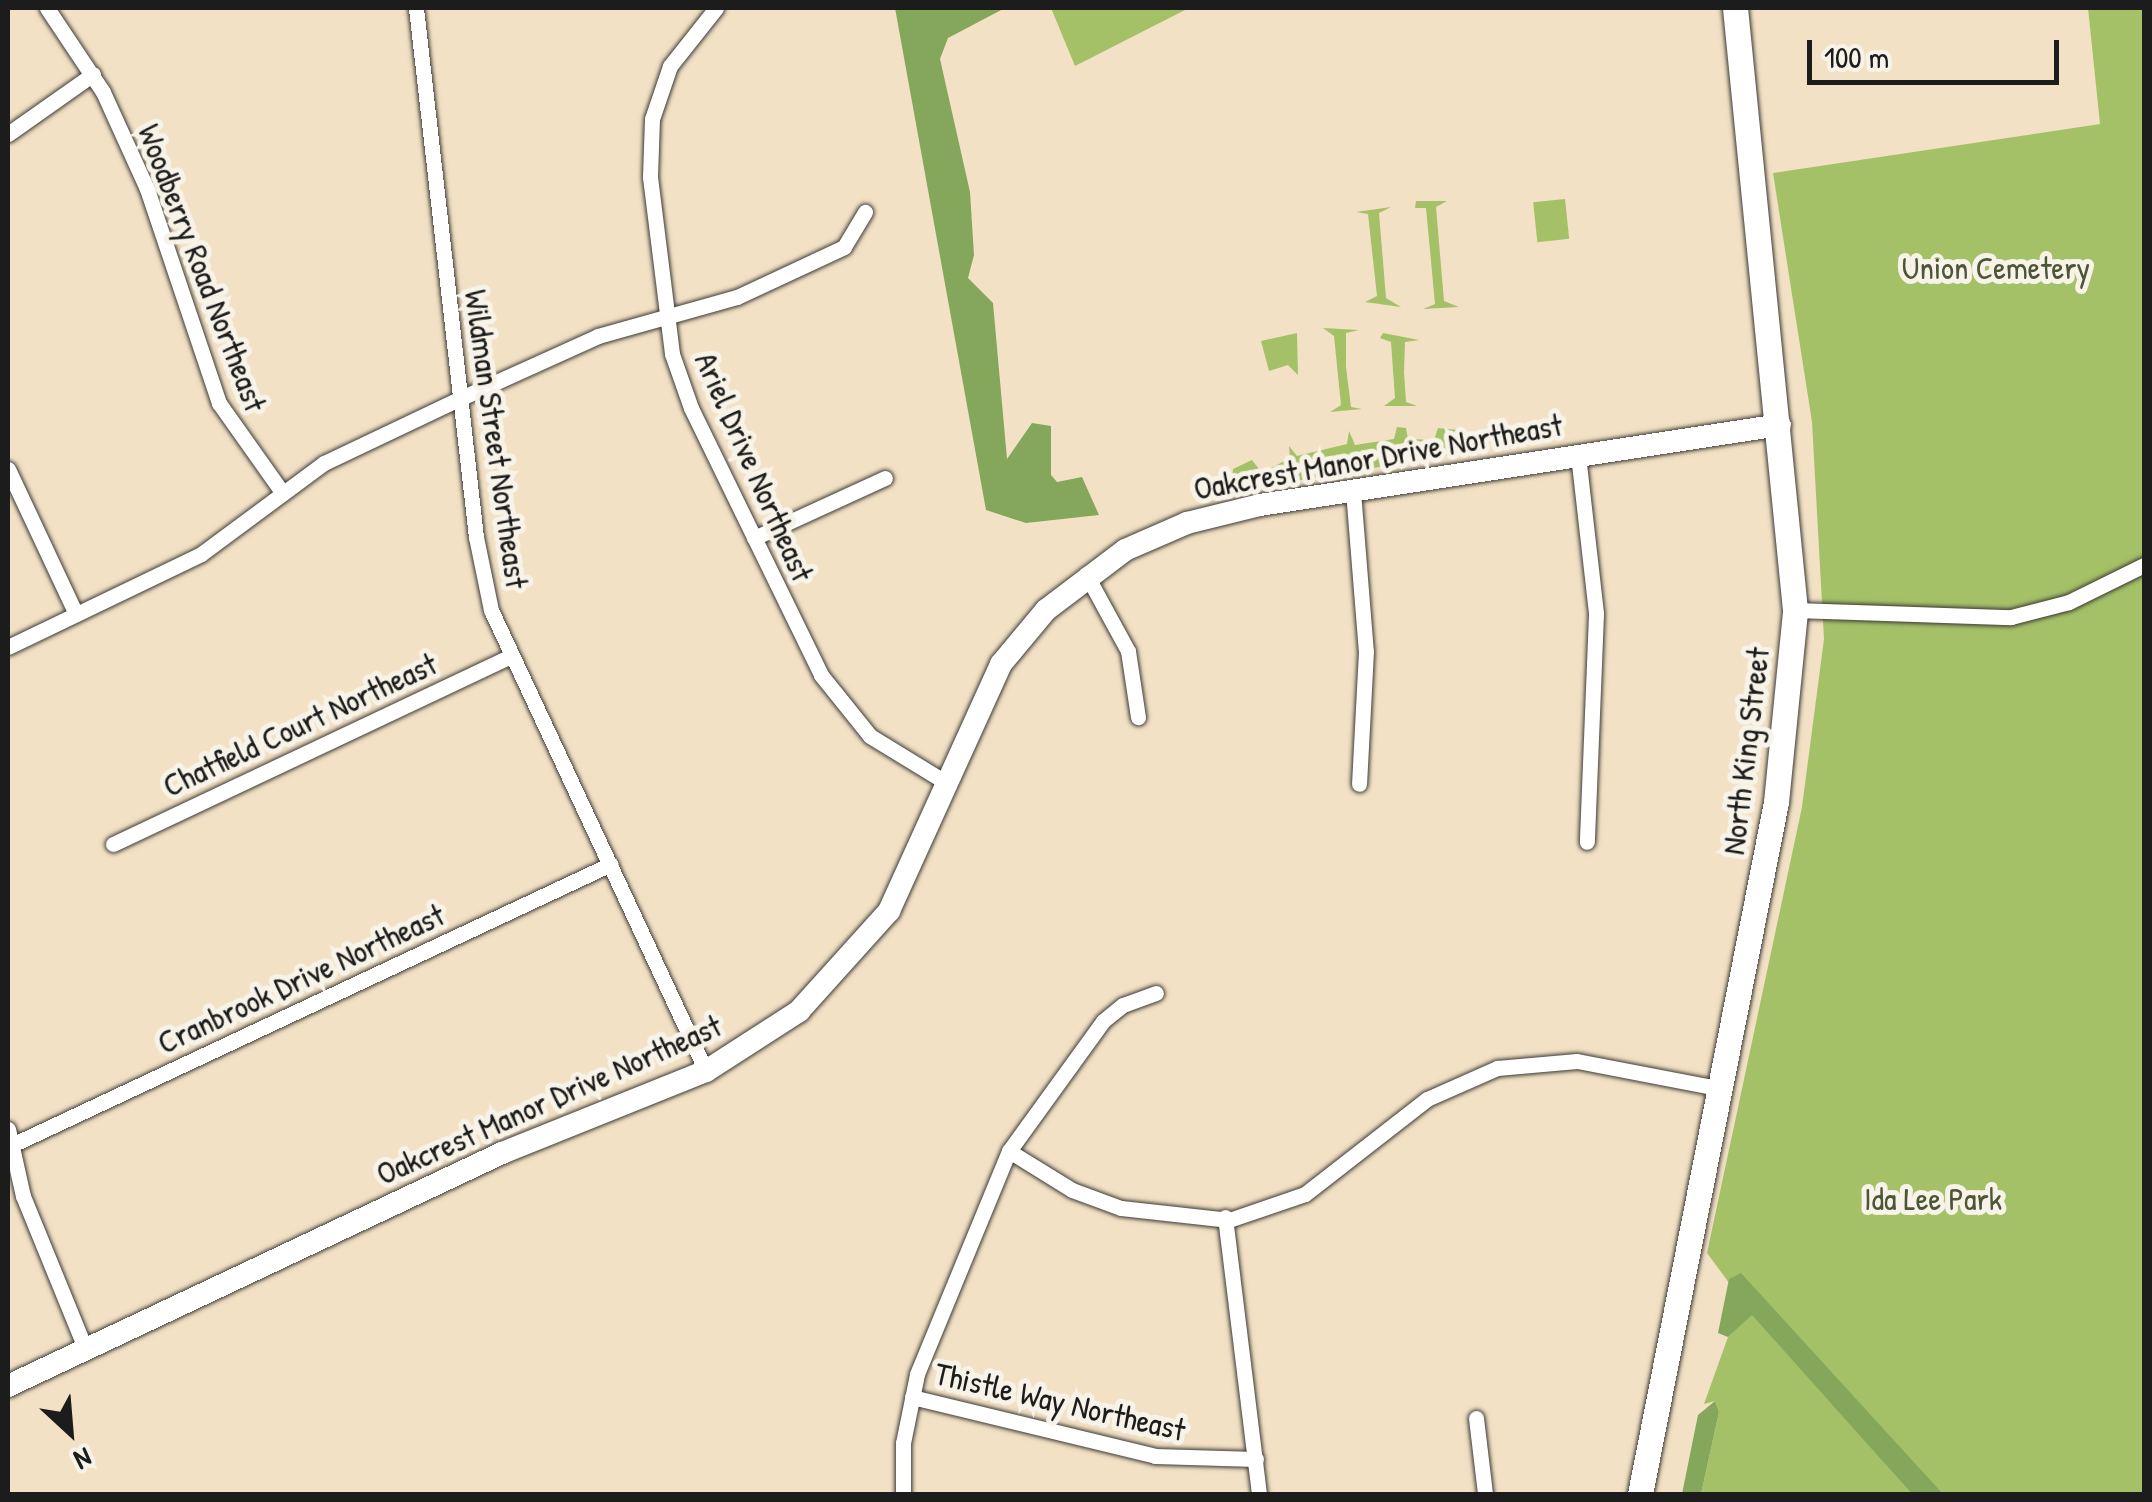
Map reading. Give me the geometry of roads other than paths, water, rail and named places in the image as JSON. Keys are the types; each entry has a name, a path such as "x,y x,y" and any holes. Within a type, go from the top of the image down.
{"main road":[{"name":"North King Street","path":"1640,1494 1723,1089 1776,802 1795,610 1780,425 1735,8"}],"street":[{"name":"Woodberry Road Northeast","path":"47,8 93,74 148,189 220,403 282,492"},
{"name":"Wildman Street Northeast","path":"416,8 482,578 510,656 706,1071"},
{"name":"Ariel Drive Northeast","path":"716,8 670,66 652,119 650,177 665,316 683,388 754,538 842,707 870,736 945,782"},
{"path":"8,134 93,74"},
{"path":"8,647 201,554 324,464 460,398 598,336 736,297 844,247 865,212"},
{"name":"Oakcrest Manor Drive Northeast","path":"8,1386 502,1153 706,1071 800,1012 870,939 914,862 945,782 1001,664 1086,574 1125,550 1204,518 1354,490 1780,425"},
{"path":"1578,455 1596,614 1587,842"},
{"path":"8,469 76,614"},
{"path":"754,538 885,478"},
{"path":"1354,490 1366,651 1359,784"},
{"path":"1795,610 2011,617 2069,602 2144,565"},
{"path":"1086,574 1128,652 1138,717"},
{"name":"Chatfield Court Northeast","path":"113,844 510,656"},
{"name":"Cranbrook Drive Northeast","path":"10,1137 611,864"},
{"path":"903,1494 912,1397 930,1333 1008,1151 1103,1022 1123,1004 1156,993"},
{"path":"1008,1151 1072,1190 1121,1208 1224,1218 1258,1214 1305,1194 1427,1099 1497,1068 1578,1061 1723,1089"},
{"path":"10,1137 23,1196 85,1348"},
{"path":"1224,1218 1259,1494"},
{"name":"Thistle Way Northeast","path":"912,1397 1155,1456 1256,1459"},
{"path":"1476,1418 1486,1494"}],"park label":[{"name":"Union Cemetery","path":"1996,268"},
{"name":"Ida Lee Park","path":"1933,1199"}]}
